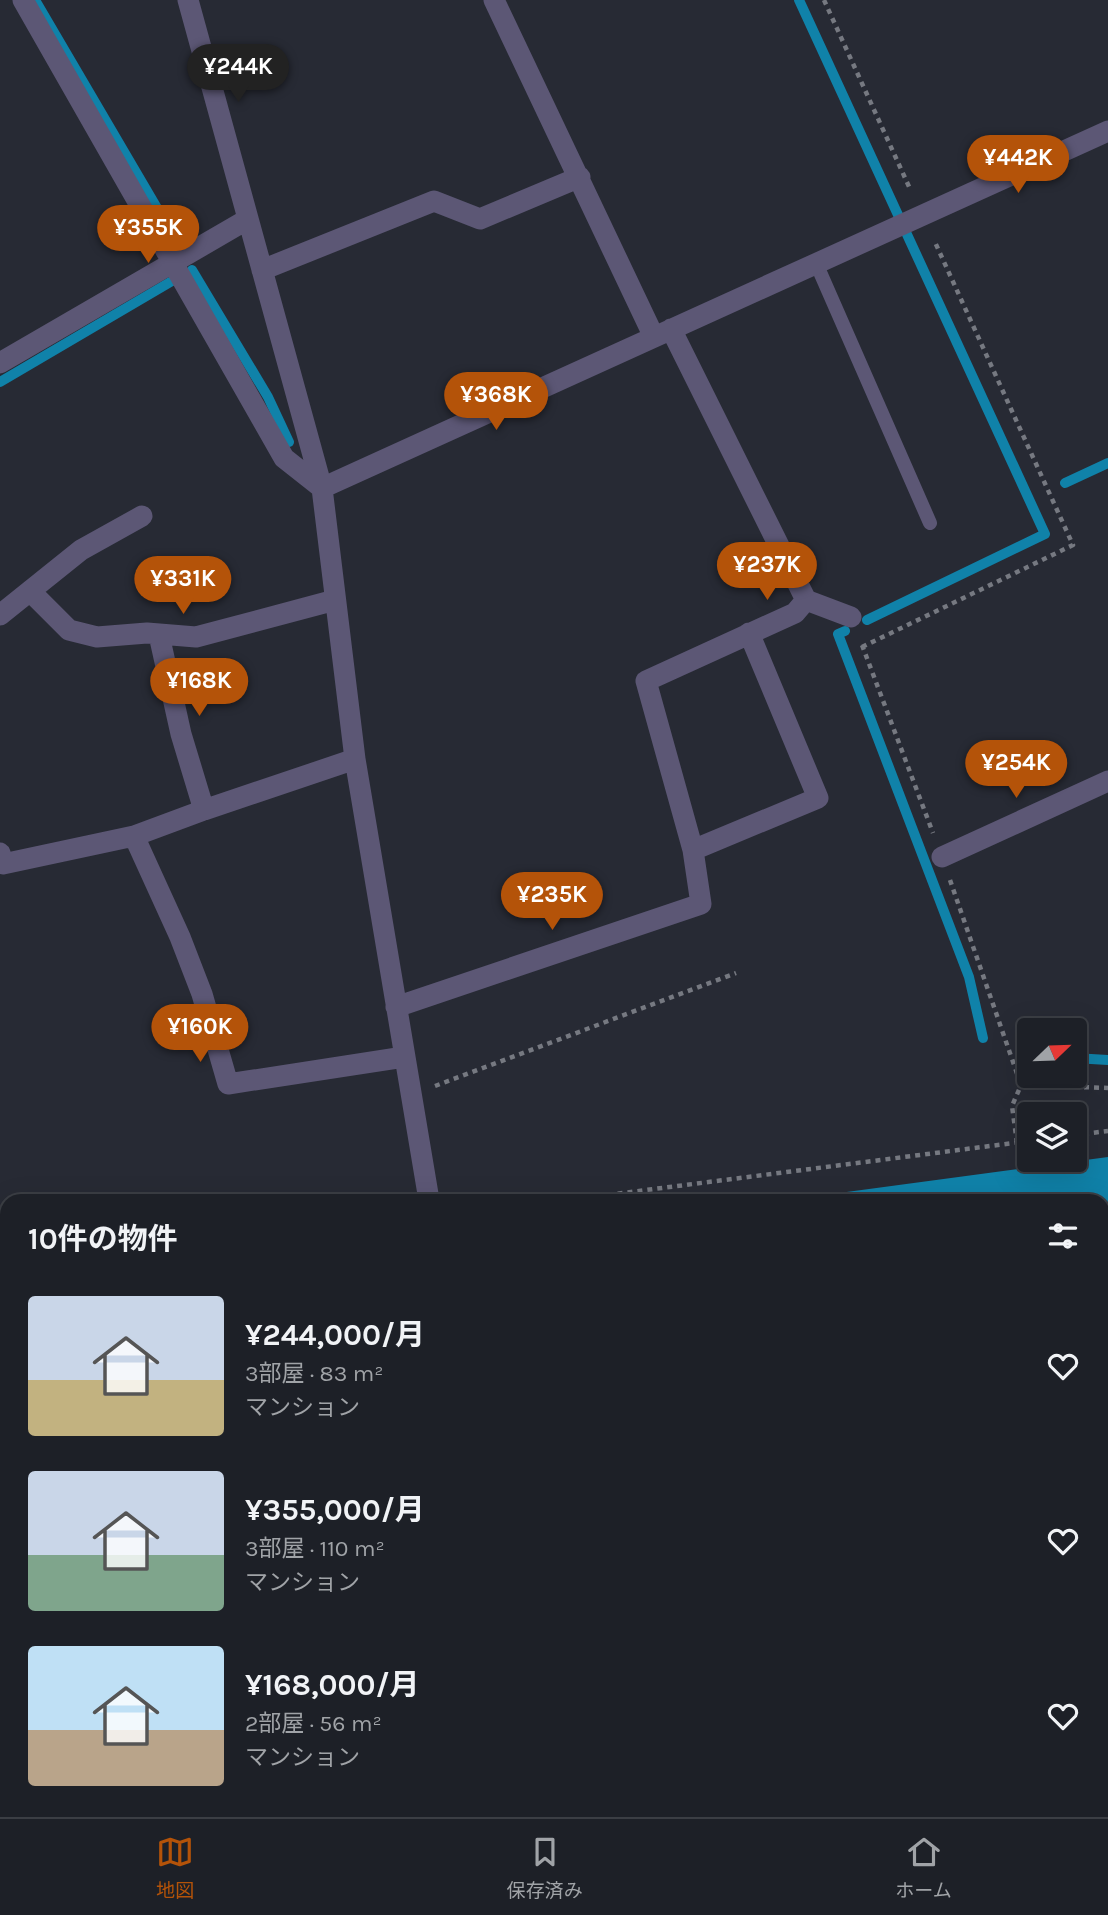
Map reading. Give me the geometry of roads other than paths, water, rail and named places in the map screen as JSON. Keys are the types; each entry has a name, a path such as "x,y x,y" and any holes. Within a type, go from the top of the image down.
{"street":[{"path":"23,0 284,458 321,488"},
{"path":"187,0 321,488 355,759 428,1194"},
{"path":"494,0 580,177 806,600 851,617"},
{"path":"321,488 1108,131"},
{"path":"262,270 435,201 480,219 580,177"},
{"path":"0,363 248,219"},
{"path":"0,615 81,550 142,516"},
{"path":"31,592 69,630 97,637 147,633 196,637 335,600"},
{"path":"396,1007 701,904 693,850 646,681 794,612 806,600"},
{"path":"693,850 818,798 749,633"},
{"path":"159,635 181,734 204,810"},
{"path":"1,861 134,836 355,759"},
{"path":"942,857 1108,781"},
{"path":"134,836 180,937 202,994 228,1084 404,1057"}],"lane":[{"path":"816,263 930,523"}],"water":[{"path":"1108,1157 1108,1194 832,1194 1017,1169 1017,1172 1087,1172 1087,1160"}],"waterway":[{"path":"35,0 174,237"},
{"path":"799,0 1045,534 867,620"},
{"path":"192,270 268,397 289,442"},
{"path":"0,382 172,281"},
{"path":"1065,483 1108,463"},
{"path":"845,631 838,634 969,977 983,1038"},
{"path":"1087,1059 1108,1060"}]}
